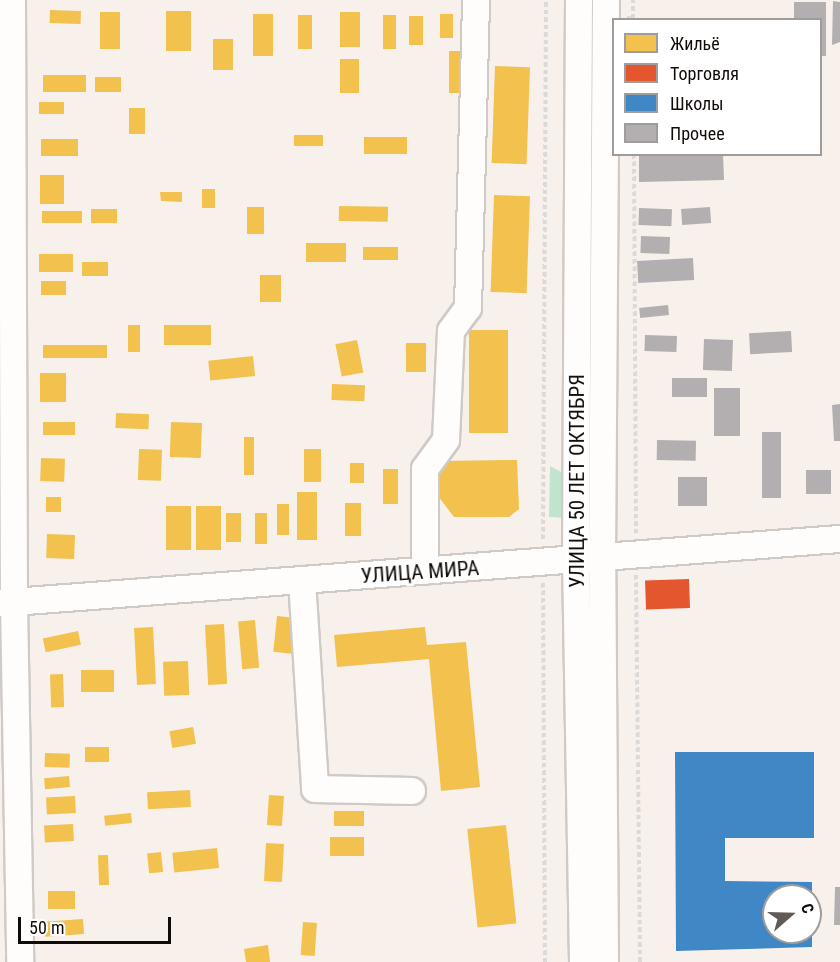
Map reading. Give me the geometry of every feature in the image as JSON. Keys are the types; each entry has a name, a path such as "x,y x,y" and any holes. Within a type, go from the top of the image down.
{"street":[{"path":"12,0 7,603 20,962"},
{"path":"425,571 424,469 446,440 451,331 468,308 476,0"},
{"name":"УЛИЦА 50 ЛЕТ ОКТЯБРЯ","path":"579,0 576,560 583,962"},
{"name":"УЛИЦА 50 ЛЕТ ОКТЯБРЯ","path":"606,0 602,559 606,962"},
{"name":"УЛИЦА МИРА","path":"7,603 840,539"},
{"path":"303,580 315,789 411,791"}],"path":[{"path":"544,962 543,562 546,0"},
{"path":"634,156 640,962"}],"green space":[{"path":"550,466 565,474 565,518 549,517"}],"building: Жильё":[{"path":"50,10 81,11 81,24 50,23"},
{"path":"166,11 191,11 191,51 166,51"},
{"path":"100,12 120,12 120,49 100,49"},
{"path":"340,12 360,12 360,47 340,47"},
{"path":"253,14 273,14 273,56 253,56"},
{"path":"440,14 453,14 453,38 440,38"},
{"path":"298,15 312,15 312,49 298,49"},
{"path":"383,15 396,15 396,49 383,49"},
{"path":"409,16 423,16 423,45 409,45"},
{"path":"213,39 233,39 233,70 213,70"},
{"path":"449,51 460,51 460,93 449,93"},
{"path":"340,59 359,59 359,93 340,93"},
{"path":"495,66 530,67 527,164 492,163"},
{"path":"43,75 86,75 86,92 43,92"},
{"path":"95,77 121,77 121,92 95,92"},
{"path":"39,102 64,102 64,114 39,114"},
{"path":"129,108 145,108 145,134 129,134"},
{"path":"294,135 323,135 323,146 294,146"},
{"path":"364,137 407,137 407,154 364,154"},
{"path":"41,139 78,139 78,156 41,156"},
{"path":"40,175 64,175 64,204 40,204"},
{"path":"202,189 215,189 215,208 202,208"},
{"path":"160,192 182,192 182,202 161,201"},
{"path":"494,195 530,196 527,293 491,292"},
{"path":"339,206 388,207 388,222 339,221"},
{"path":"247,207 264,207 264,234 247,234"},
{"path":"91,209 117,209 117,223 91,223"},
{"path":"42,211 82,211 82,223 42,223"},
{"path":"306,243 346,243 346,262 306,262"},
{"path":"363,247 398,247 398,260 363,260"},
{"path":"39,254 73,254 73,272 39,272"},
{"path":"82,262 108,262 108,276 82,276"},
{"path":"260,275 281,275 281,302 260,302"},
{"path":"41,281 66,281 66,295 41,295"},
{"path":"128,325 140,325 140,352 128,352"},
{"path":"164,325 211,325 211,345 164,345"},
{"path":"469,330 508,330 508,433 469,433"},
{"path":"357,340 363,372 342,377 335,344"},
{"path":"406,343 426,343 426,372 406,372"},
{"path":"43,345 107,345 107,358 43,358"},
{"path":"253,356 255,376 210,381 208,361"},
{"path":"40,373 66,373 66,402 40,402"},
{"path":"332,384 365,385 364,401 331,400"},
{"path":"116,413 149,414 148,429 115,428"},
{"path":"43,422 75,422 75,435 43,435"},
{"path":"171,422 202,423 201,458 170,457"},
{"path":"244,437 254,437 254,475 244,475"},
{"path":"139,449 162,450 161,481 138,480"},
{"path":"304,449 321,449 321,482 304,482"},
{"path":"41,458 65,459 64,482 40,481"},
{"path":"517,460 519,509 509,517 454,517 438,496 439,461"},
{"path":"350,463 364,463 364,483 350,483"},
{"path":"383,469 398,469 398,504 383,504"},
{"path":"297,492 317,492 317,540 297,540"},
{"path":"46,497 61,497 61,512 46,512"},
{"path":"345,503 361,503 361,536 345,536"},
{"path":"277,504 289,504 289,535 277,535"},
{"path":"166,506 191,506 191,550 166,550"},
{"path":"196,506 221,506 221,550 196,550"},
{"path":"226,513 241,513 241,542 226,542"},
{"path":"255,513 267,513 267,544 255,544"},
{"path":"47,534 75,535 74,559 46,558"},
{"path":"277,616 296,618 292,654 273,652"},
{"path":"255,620 259,668 242,669 238,621"},
{"path":"224,624 227,684 208,685 205,625"},
{"path":"153,627 156,684 137,685 134,628"},
{"path":"425,627 427,645 466,642 480,787 441,791 429,659 337,667 334,635"},
{"path":"78,631 81,645 46,652 43,638"},
{"path":"188,661 189,695 164,696 163,662"},
{"path":"81,670 114,670 114,692 81,692"},
{"path":"50,674 63,674 64,707 51,707"},
{"path":"193,727 196,744 172,748 169,731"},
{"path":"85,747 109,747 109,762 85,762"},
{"path":"45,753 70,754 69,768 45,767"},
{"path":"69,776 70,787 45,789 44,778"},
{"path":"190,790 191,807 148,809 147,792"},
{"path":"269,795 284,796 282,826 267,825"},
{"path":"75,796 76,813 47,814 46,798"},
{"path":"334,811 364,811 364,826 334,826"},
{"path":"131,813 132,823 105,826 104,816"},
{"path":"73,824 74,841 45,842 44,826"},
{"path":"506,825 516,923 478,928 467,829"},
{"path":"330,837 364,837 364,856 330,856"},
{"path":"266,843 284,844 282,882 264,881"},
{"path":"217,848 219,868 174,873 172,853"},
{"path":"161,852 163,872 149,873 147,853"},
{"path":"98,855 108,855 109,885 99,885"},
{"path":"48,891 75,891 75,909 48,909"},
{"path":"83,919 84,934 45,937 44,922"},
{"path":"303,922 317,923 315,956 301,955"},
{"path":"268,945 270,962 246,962 244,949"}],"building: Торговля":[{"path":"689,579 690,608 646,610 645,581"}],"building: Школы":[{"path":"675,752 814,752 814,838 725,838 725,881 812,882 812,884 762,884 762,944 812,944 812,947 676,951"}],"building: Прочее":[{"path":"833,1 840,2 840,42 832,45"},
{"path":"794,2 826,2 826,56 822,56 822,18 794,18"},
{"path":"639,156 723,156 724,180 639,182"},
{"path":"710,207 711,223 682,225 681,209"},
{"path":"639,208 672,209 671,226 638,225"},
{"path":"641,236 670,237 669,254 640,253"},
{"path":"693,258 694,280 638,283 637,261"},
{"path":"668,305 669,315 640,318 639,308"},
{"path":"791,331 792,352 750,354 749,333"},
{"path":"645,335 677,336 676,352 644,351"},
{"path":"704,339 733,340 732,371 703,370"},
{"path":"672,378 707,378 707,397 672,397"},
{"path":"714,388 740,388 740,436 714,436"},
{"path":"840,404 840,441 834,441 832,405"},
{"path":"762,432 781,432 781,498 762,498"},
{"path":"657,440 696,441 696,461 657,460"},
{"path":"806,470 831,470 831,494 806,494"},
{"path":"678,477 707,477 707,506 678,506"},
{"path":"835,887 840,887 840,925 834,925"}]}
